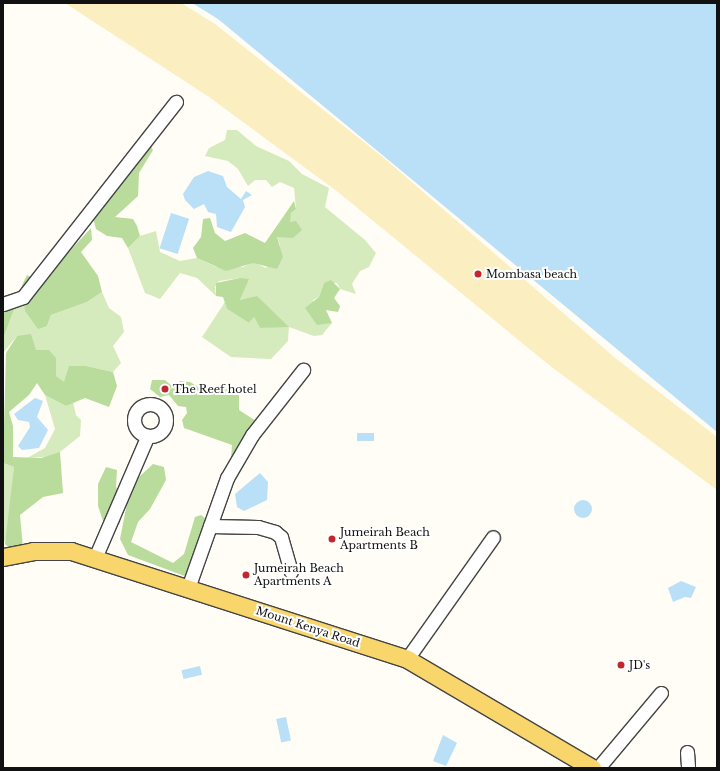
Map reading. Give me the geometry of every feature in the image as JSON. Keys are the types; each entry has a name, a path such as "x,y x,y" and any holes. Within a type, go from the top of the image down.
{"main road":[{"name":"Mount Kenya Road","path":"3,557 54,549 95,558 407,659 592,768"}],"street":[{"path":"3,304 23,297 176,102"},
{"path":"188,588 210,526 235,464 272,408 303,370"},
{"path":"95,558 147,436"},
{"path":"210,526 258,527 275,532 281,537 292,572"},
{"path":"407,659 493,537"},
{"path":"598,768 661,693"},
{"path":"687,752 688,768"}],"green space":[{"path":"227,130 237,130 256,146 289,161 302,174 329,188 325,207 365,240 376,253 369,267 360,271 352,284 356,294 340,289 337,283 324,283 319,297 313,300 320,324 326,321 332,323 322,335 314,336 289,327 288,341 271,359 231,357 202,337 225,302 227,309 249,323 254,317 260,328 267,328 247,299 240,300 245,288 240,278 219,281 215,287 216,296 197,278 180,273 160,299 145,293 128,248 140,236 156,231 160,252 180,261 197,258 216,267 243,267 253,262 266,268 280,245 277,237 284,234 291,213 296,209 294,188 280,182 272,187 266,180 255,180 248,186 238,169 228,161 205,156 209,148 225,140"},
{"path":"150,144 153,150 139,173 138,196 115,217 133,219 137,226 140,236 128,248 122,238 107,236 96,229 93,218"},
{"path":"294,201 296,209 291,213 290,222 296,221 302,230 293,238 277,237 283,257 277,269 253,263 226,271 197,258 193,248 201,237 203,219 210,218 215,233 225,241 245,233 265,243"},
{"path":"91,228 92,240 81,252 98,276 102,292 87,302 51,315 47,326 38,329 25,311 22,285 27,275 41,282"},
{"path":"240,278 249,279 240,300 257,296 289,327 260,328 254,317 249,323 227,309 223,297 216,296 216,283"},
{"path":"331,280 340,289 334,298 340,306 338,312 326,310 332,323 317,325 305,308 319,297 324,283"},
{"path":"102,292 109,308 121,317 124,332 113,346 121,363 113,372 86,366 64,383 56,376 49,350 35,350 17,336 3,353 3,339 15,307 26,305 47,326 51,315 87,302"},
{"path":"12,294 15,307 3,339 3,296"},
{"path":"31,334 36,350 49,350 56,358 56,376 64,382 69,366 86,366 113,372 117,386 109,407 85,398 66,406 45,395 37,383 29,395 9,412 13,426 13,457 41,458 60,452 63,493 43,497 20,515 23,548 10,549 5,544 14,467 3,463 6,353 17,336"},
{"path":"152,380 165,380 173,387 180,381 190,382 206,392 217,388 239,389 239,410 265,427 258,441 231,459 232,445 184,428 182,420 187,413 186,407 178,406 169,395 160,397 150,389"},
{"path":"45,395 66,406 73,402 76,415 81,420 80,436 55,456 27,458 45,448 55,429"},
{"path":"3,463 14,467 8,533 3,545"},
{"path":"153,464 164,467 166,480 150,509 138,522 131,542 173,563 184,554 195,517 201,515 207,520 193,556 201,573 198,581 128,555 120,539 128,498 139,477"},
{"path":"106,467 117,470 116,487 124,502 120,523 112,533 104,524 98,506 98,484"}],"sand":[{"name":"Mombasa beach","path":"65,3 181,3 215,24 384,158 614,357 717,437 717,490 549,365 338,192 209,97"}],"water":[{"path":"192,3 717,3 717,432 218,19"},
{"path":"208,171 223,176 227,187 241,199 246,191 252,195 243,200 245,207 231,232 217,227 216,214 208,212 204,204 194,209 185,200 183,194 194,177"},
{"path":"171,213 189,219 178,254 160,248"},
{"path":"35,398 43,401 37,417 48,430 39,448 22,450 18,446 30,427 29,422 18,420 14,414"},
{"path":"357,433 374,433 374,441 357,441"},
{"path":"260,473 268,482 267,500 244,511 237,507 235,494"},
{"path":"583,500 589,503 592,509 589,515 583,518 577,515 574,509 577,503"},
{"path":"681,581 696,587 691,598 685,597 673,602 668,588"},
{"path":"200,666 202,675 184,679 181,670"},
{"path":"286,717 291,740 281,743 276,719"},
{"path":"443,735 457,743 446,766 433,761"}],"place":[{"name":"Mombasa beach","path":"478,274"},
{"name":"The Reef hotel","path":"165,389"},
{"name":"Jumeirah Beach Apartments B","path":"332,539"},
{"name":"Jumeirah Beach Apartments A","path":"246,575"},
{"name":"JD's","path":"621,665"}]}
